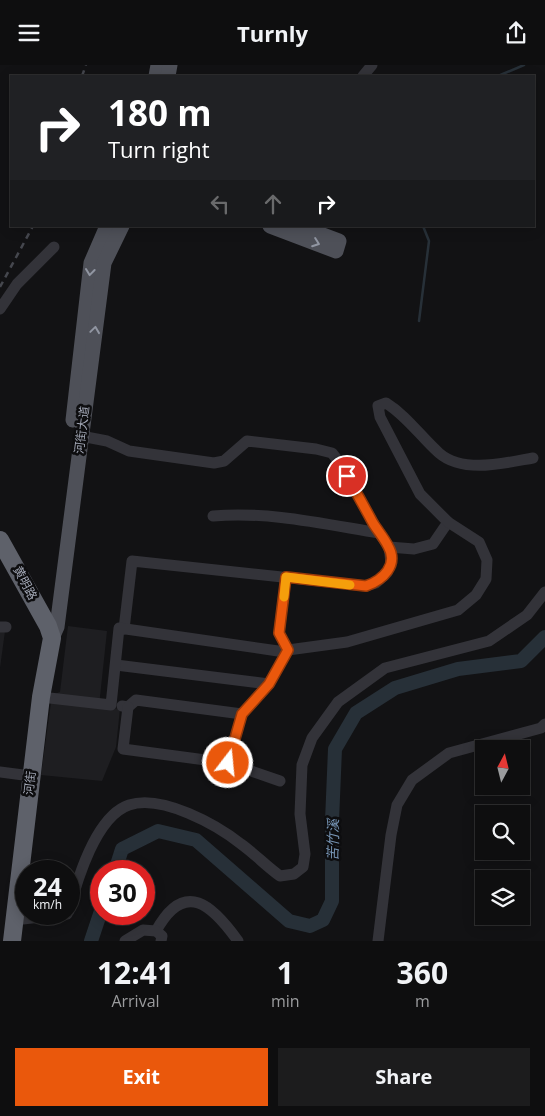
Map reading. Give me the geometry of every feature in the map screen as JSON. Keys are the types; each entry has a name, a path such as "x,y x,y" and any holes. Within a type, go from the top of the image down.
{"highway":[{"name":"黄明路","path":"0,540 50,632"},
{"name":"河街","path":"12,941 50,632"}],"main road":[{"name":"河街大道","path":"50,632 91,263 107,227"},
{"name":"河街大道","path":"50,632 57,627 104,263 122,227"},
{"path":"273,227 336,251 339,241 302,227"}],"street":[{"path":"364,75 372,65"},
{"path":"0,309 17,284 54,247"},
{"path":"111,705 119,628 278,651 347,642 458,610 476,595 486,579 486,560 479,542 448,522 420,494 380,417 378,406 386,403 398,410 441,455 470,466 533,458"},
{"path":"81,436 107,441 129,451 214,463 224,461 247,441 316,449 332,453 389,547 391,563 387,573 376,583 366,586 132,561 124,629"},
{"path":"213,516 237,513 271,516 379,533"},
{"path":"389,547 414,549 433,544 448,522"},
{"path":"286,577 279,633 288,650"},
{"path":"80,872 84,859 106,822 129,805 155,803 194,815 240,843 280,876 294,874 303,867 305,853 300,814 302,765 312,738 338,702 385,669 489,641 527,615 545,592"},
{"path":"228,763 242,714 269,684 288,650"},
{"path":"116,665 269,684"},
{"path":"41,697 128,707"},
{"path":"242,714 136,700 128,707 123,749 228,763 280,781"},
{"path":"378,941 391,835 397,805 412,780 449,753 541,728 545,724"},
{"path":"0,773 31,776"},
{"path":"125,941 143,930 160,936 164,916 178,904 191,902 208,905 223,920 238,941"}],"shaded area":[{"path":"68,626 107,631 99,706 120,709 116,747 102,781 41,775 52,695 60,692"},
{"path":"0,630 5,631 0,668"}],"waterway":[{"path":"500,75 524,65"},
{"path":"419,321 429,241 423,227"},
{"name":"苦竹溪","path":"118,860 122,849 158,831 196,840 289,921 310,926 323,920 332,901 332,821 335,749 356,713 395,688 458,669 521,661 545,637"},
{"name":"苦竹溪","path":"91,941 96,925"}],"railway":[{"path":"82,75 86,65"},
{"path":"0,287 32,227"}],"slow traffic":[{"path":"284,597 286,577 350,585"}],"route":[{"path":"228,763 242,714 269,684 288,650 279,633 286,577 366,586 376,583 387,573 391,563 389,547 347,476"}]}
